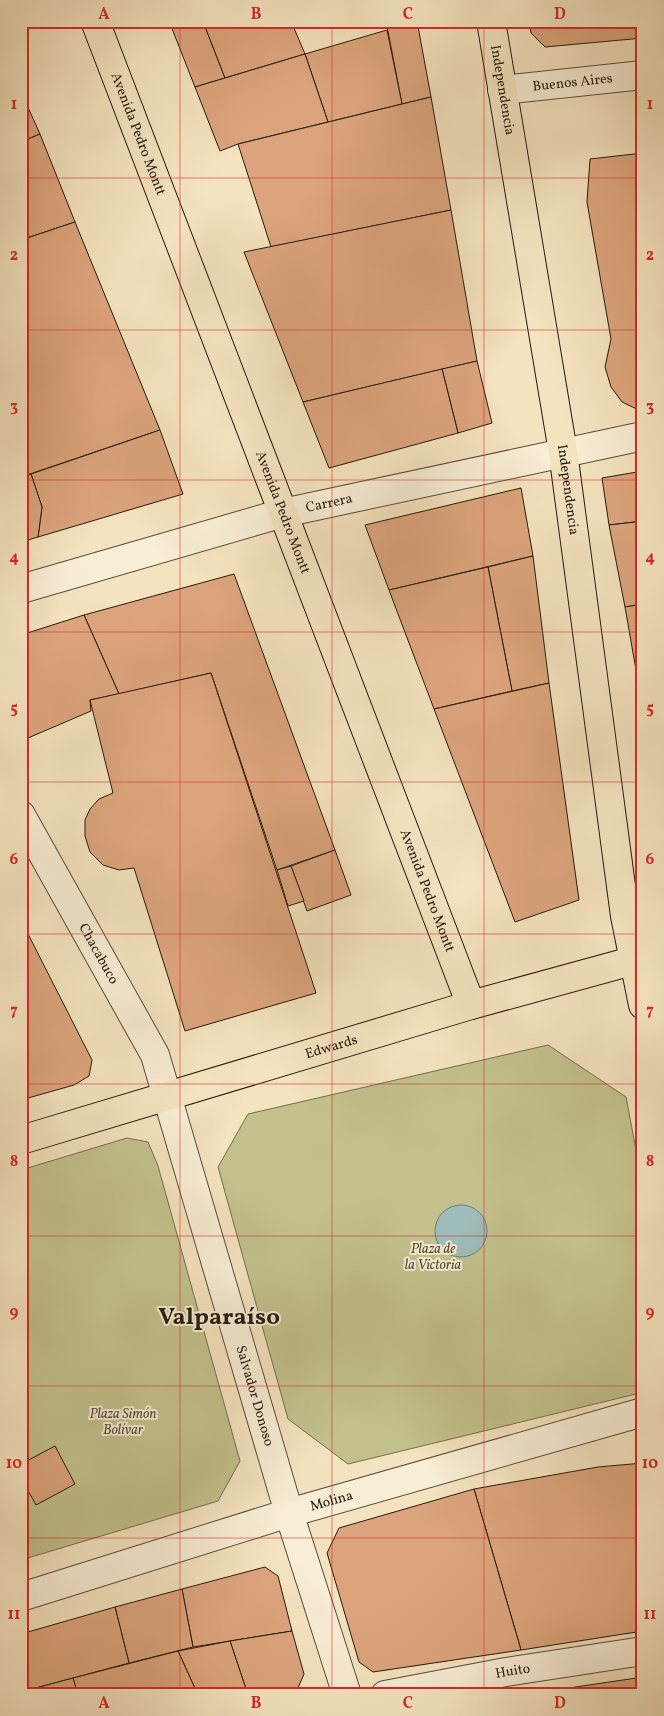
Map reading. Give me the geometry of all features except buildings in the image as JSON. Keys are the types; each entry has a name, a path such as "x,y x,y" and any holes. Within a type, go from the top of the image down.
{"main road":[{"name":"Avenida Pedro Montt","path":"95,21 471,1005"},
{"name":"Independencia","path":"491,21 563,452 623,906 638,959 643,1005"},
{"name":"Edwards","path":"21,1140 471,1005 638,959"}],"street":[{"name":"Buenos Aires","path":"502,90 643,75"},
{"name":"Carrera","path":"21,589 283,513 643,436"},
{"name":"Chacabuco","path":"21,815 155,1055 168,1096"},
{"name":"Salvador Donoso","path":"168,1096 289,1512 347,1695"},
{"name":"Molina","path":"21,1597 289,1512 643,1412"},
{"name":"Huito","path":"385,1695 506,1672 643,1651"}],"green space":[{"name":"Plaza de la Victoria","path":"548,1045 626,1097 643,1187 643,1379 636,1394 348,1464 288,1419 218,1167 248,1114"},
{"name":"Plaza Simón Bolívar","path":"127,1138 148,1142 158,1166 240,1461 218,1501 21,1560 21,1170"}],"water":[{"path":"461,1205 471,1207 479,1213 485,1221 487,1231 485,1241 479,1249 471,1255 461,1257 451,1255 443,1249 437,1241 435,1231 437,1221 443,1213 451,1207"}],"district":[{"name":"Valparaíso","path":"219,1318"}]}
